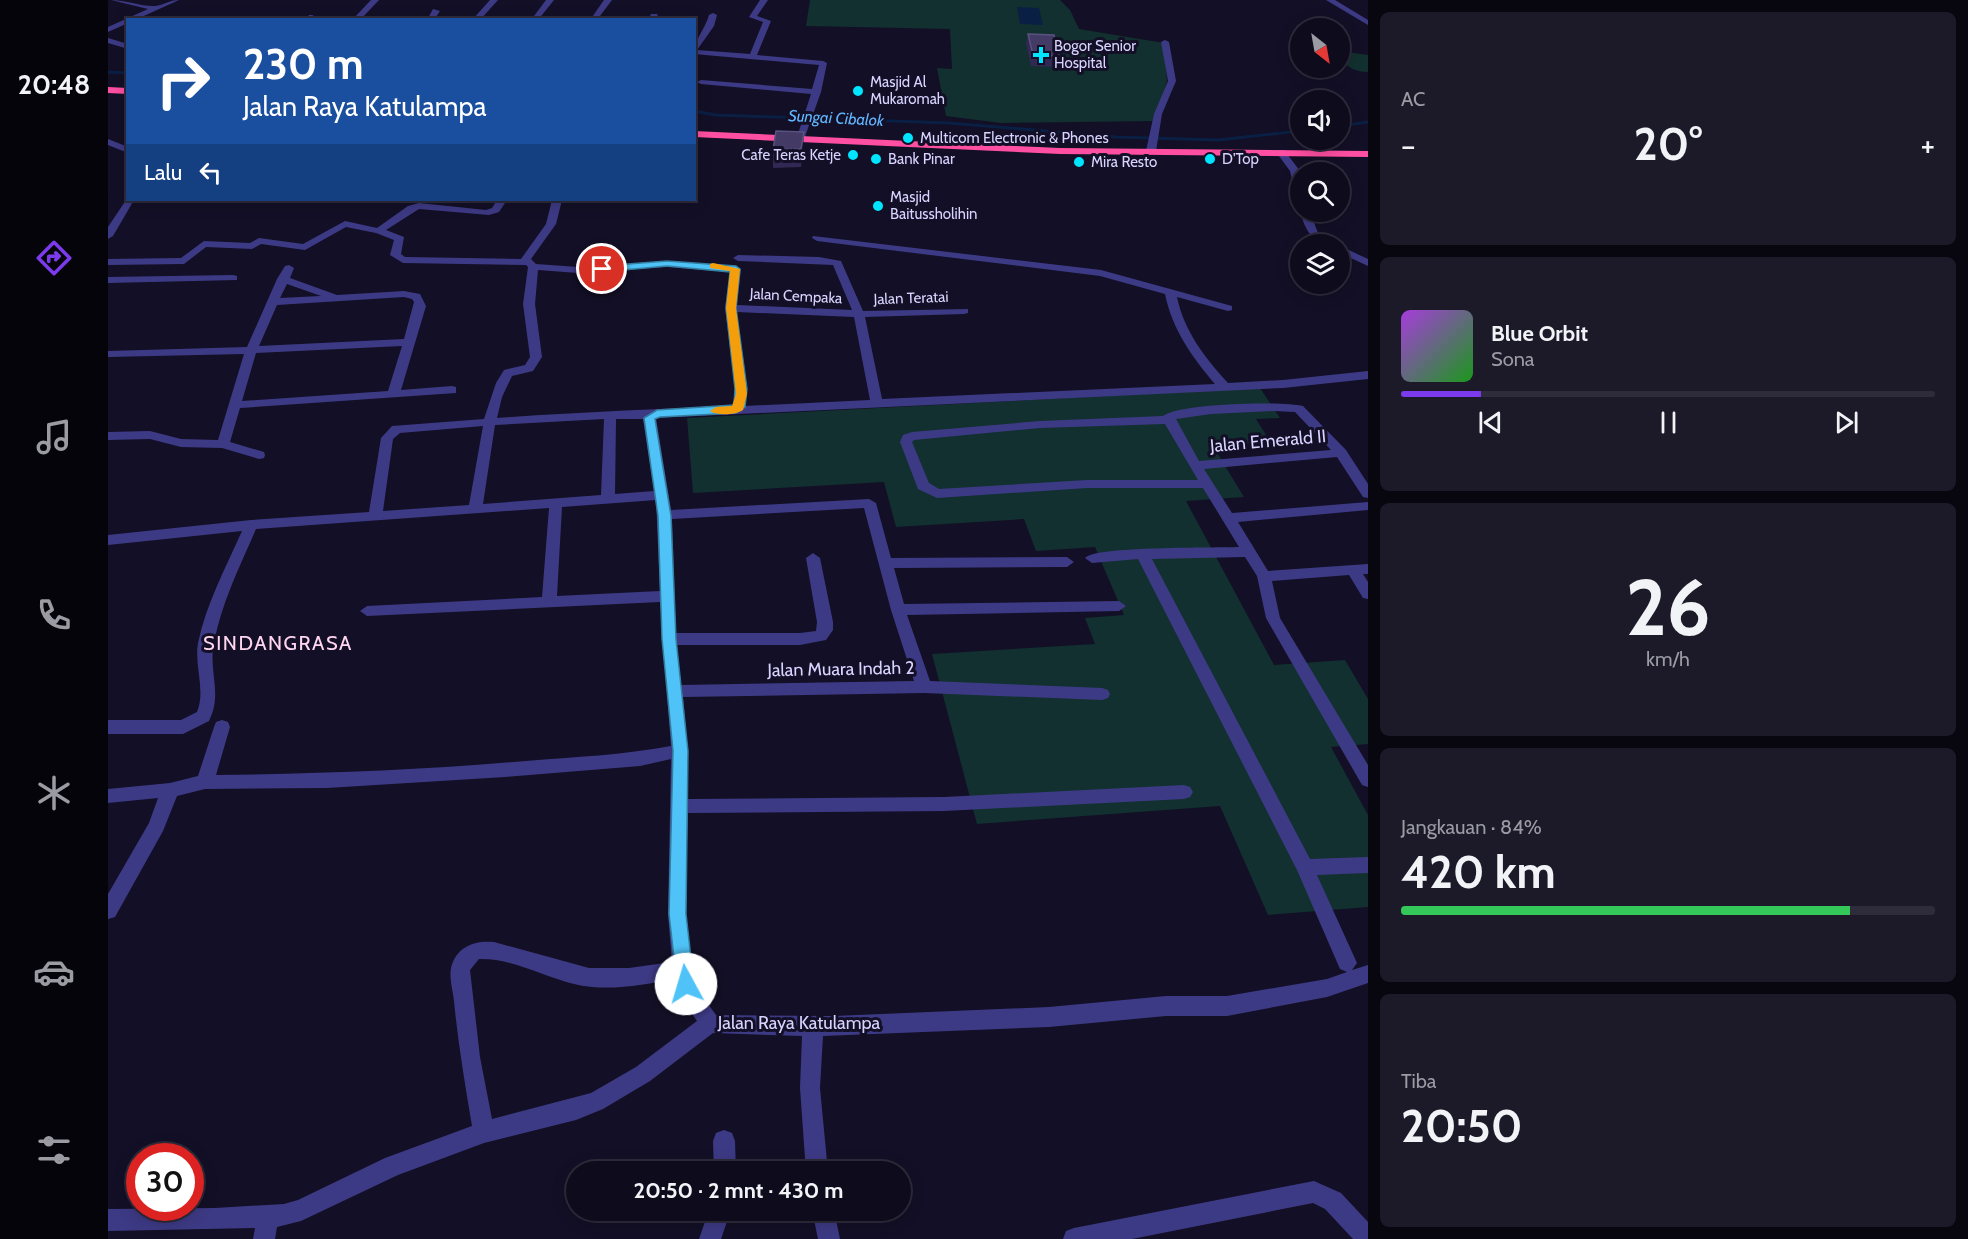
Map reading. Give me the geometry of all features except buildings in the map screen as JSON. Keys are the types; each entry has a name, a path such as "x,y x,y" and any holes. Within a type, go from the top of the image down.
{"highway":[{"path":"108,90 126,91"},
{"path":"696,134 1060,151 1154,142 1281,153 1368,154"}],"street":[{"path":"115,0 155,8"},
{"path":"132,18 175,0"},
{"path":"356,18 375,0"},
{"path":"477,18 494,0"},
{"path":"536,18 550,0"},
{"path":"594,18 608,0"},
{"path":"753,56 767,21 753,17 764,0"},
{"path":"1330,0 1368,23"},
{"path":"431,18 436,11"},
{"path":"696,48 710,26 713,15"},
{"path":"108,30 126,21"},
{"path":"108,40 126,46"},
{"path":"1154,142 1158,114 1172,76 1164,42"},
{"path":"696,51 823,63 817,92 800,140"},
{"path":"701,82 817,92"},
{"path":"108,142 126,149"},
{"path":"1281,153 1290,165"},
{"path":"108,236 128,201"},
{"path":"379,231 415,207 486,213 496,210 501,201"},
{"path":"475,508 490,422 503,378 511,372 529,368 536,357 536,339 529,304 530,265 527,257 551,224 557,201"},
{"path":"108,262 184,261 204,244 252,246 259,241 305,247 345,224 379,231 400,239 395,255 403,260 530,265 578,270 667,264 733,268 736,269 731,308 741,394 737,410"},
{"path":"817,238 1114,275 1228,308"},
{"path":"1350,254 1368,263"},
{"path":"738,258 835,262 839,265 859,314 877,403"},
{"path":"223,444 251,350 282,279 290,268"},
{"path":"108,280 233,278"},
{"path":"282,279 341,298"},
{"path":"1170,291 1172,308 1180,327 1224,386"},
{"path":"273,302 404,294 416,296 420,302 393,395"},
{"name":"Jalan Cempaka","path":"731,308 859,314"},
{"name":"Jalan Teratai","path":"859,314 964,311"},
{"path":"108,354 408,342"},
{"path":"375,516 387,438 392,431 403,427 610,415 651,415 1283,384 1368,375"},
{"path":"236,405 452,390"},
{"path":"1168,420 1172,415 1184,413 1297,408 1308,415 1341,453 1368,494"},
{"path":"608,498 610,415"},
{"name":"Jalan Raya Katulampa","path":"651,415 649,428 665,516 666,596 680,751 681,806 677,914 682,969 690,994 710,1023 813,1027 1049,1017 1166,1006 1227,1006 1326,988 1368,974"},
{"path":"1168,420 1093,420 1015,425 912,436 907,438 906,442 923,486 937,494 1087,484 1209,484"},
{"path":"1168,420 1198,465 1263,576 1273,618 1368,780"},
{"path":"108,436 143,435 182,443 223,444 258,455"},
{"name":"Jalan Emerald II","path":"1198,465 1341,453"},
{"path":"108,540 251,525 661,495"},
{"path":"549,603 555,502"},
{"name":"Jalan Muara Indah 2","path":"665,516 869,503 898,610 924,687 675,691"},
{"path":"1229,518 1368,506"},
{"path":"108,727 183,727 203,716 210,700 205,651 225,589 251,525"},
{"path":"1092,558 1142,554 1248,552"},
{"path":"1142,554 1305,867 1347,963"},
{"path":"669,639 800,639 821,636 825,630 825,622 813,558"},
{"path":"885,563 1067,562"},
{"path":"1263,576 1368,569"},
{"path":"1353,570 1368,594"},
{"path":"367,610 666,596"},
{"path":"898,610 1119,606"},
{"path":"924,687 1102,694"},
{"path":"205,782 222,727"},
{"path":"108,796 170,790 205,782 327,782 640,759 680,751"},
{"path":"108,911 157,826 170,790"},
{"path":"681,806 944,804 1184,792"},
{"path":"1305,867 1368,865"},
{"path":"484,1132 470,1057 460,970 463,961 470,954 481,950 579,976 606,978 682,969"},
{"path":"108,1220 215,1219 284,1215 314,1205 393,1166 484,1132 596,1102 643,1074 710,1023"},
{"path":"813,1027 810,1088 816,1161"},
{"path":"724,1141 725,1161"},
{"path":"1074,1239 1314,1192 1333,1201 1368,1238"},
{"path":"264,1239 268,1215"},
{"path":"710,1239 716,1221"},
{"path":"825,1221 829,1239"}],"green space":[{"path":"810,0 1060,0 1070,10 1079,29 1164,43 1167,81 1156,121 1001,123 946,116 937,68 952,69 950,29 806,26"},
{"path":"1350,52 1368,55 1368,72 1350,67"},
{"path":"1260,388 1280,418 1256,419 1271,443 1213,446 1244,497 1186,501 1274,665 1345,660 1368,699 1368,744 1331,747 1368,815 1368,907 1268,915 1220,806 977,824 932,654 1095,644 1085,618 1124,615 1095,547 1036,551 1024,519 896,527 884,482 693,493 687,418"}],"water":[{"path":"1017,7 1039,8 1043,25 1020,24"}],"waterway":[{"name":"Sungai Cibalok","path":"108,72 126,73"},
{"name":"Sungai Cibalok","path":"696,111 716,115 949,123 1117,137 1218,140 1290,132"},
{"name":"Sungai Cibalok","path":"1350,125 1368,122"}],"slow traffic":[{"path":"713,266 736,269 731,308 741,394 740,407 737,410 716,411"}],"place":[{"name":"Bogor Senior Hospital","path":"1041,55"},
{"name":"Masjid Al Mukaromah","path":"858,91"},
{"name":"Multicom Electronic & Phones","path":"908,138"},
{"name":"Cafe Teras Ketje","path":"853,155"},
{"name":"Bank Pinar","path":"876,159"},
{"name":"D'Top","path":"1210,159"},
{"name":"Mira Resto","path":"1079,162"},
{"name":"Masjid Baitussholihin","path":"878,206"}],"district":[{"name":"SINDANGRASA","path":"278,643"}],"route":[{"path":"602,269 667,264 736,269 731,308 735,331 735,357 741,389 740,407 732,411 657,413 649,418 665,516 666,596 680,751 680,887 677,914 682,969 686,984"}]}
